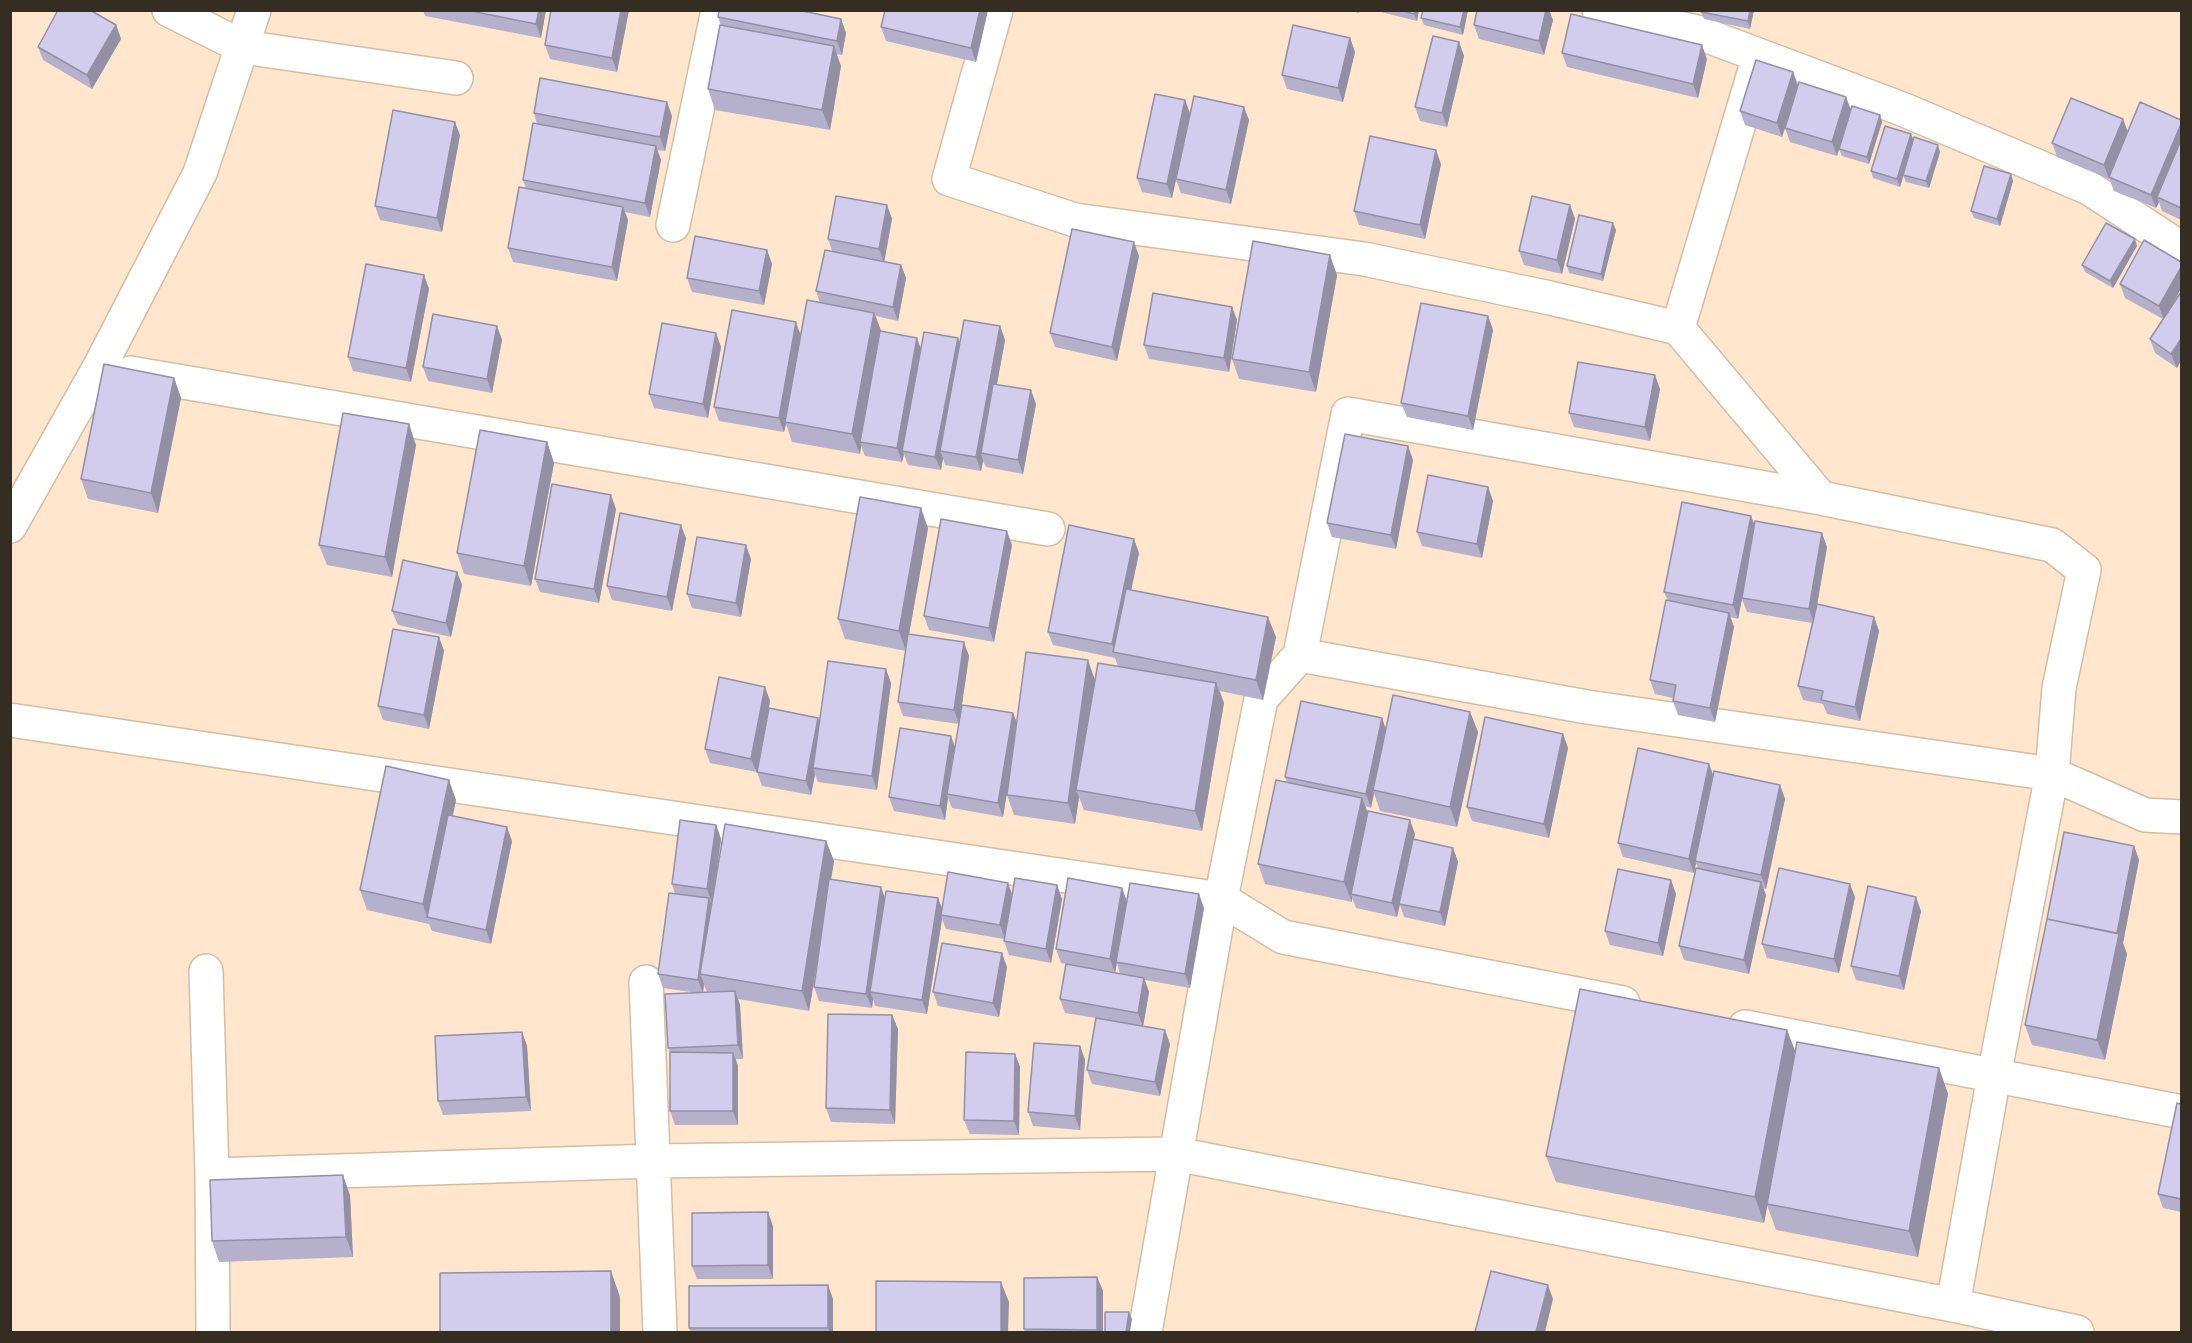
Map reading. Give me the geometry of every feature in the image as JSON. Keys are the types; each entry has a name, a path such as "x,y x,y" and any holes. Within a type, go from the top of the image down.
{"street":[{"path":"169,10 243,47 456,78"},
{"path":"10,526 99,368 200,173 254,10"},
{"path":"673,225 718,10"},
{"path":"996,10 949,179 1075,220 1364,259 1550,298 1678,328 1821,498"},
{"path":"1599,10 1697,32 1902,108 2089,188 2181,249"},
{"path":"1678,328 1759,56"},
{"path":"99,368 1048,529"},
{"path":"1145,1332 1221,899 1261,699 1300,655 1348,414 1821,498 2052,545 2084,570 2059,688 2052,774 1953,1305"},
{"path":"1300,655 1587,706 2052,774 2145,815 2181,817"},
{"path":"10,720 1221,899 1283,937 1656,1010"},
{"path":"206,971 212,1174 213,1332"},
{"path":"646,982 660,1332"},
{"path":"1714,1021 2181,1112"},
{"path":"212,1174 653,1161 1176,1154 1953,1305 2077,1332"}],"building":[{"path":"58,10 90,10 116,25 87,75 38,47"},
{"path":"466,10 539,10 536,24"},
{"path":"551,10 621,10 612,58 545,45"},
{"path":"719,10 798,10 841,19 837,41 718,17"},
{"path":"885,10 980,10 971,48 881,27"},
{"path":"1400,10 1415,10 1414,14"},
{"path":"1423,10 1464,10 1460,27 1421,18"},
{"path":"1477,10 1546,10 1539,41 1474,25"},
{"path":"1702,10 1750,10 1748,21 1701,12"},
{"path":"1571,14 1702,45 1693,84 1562,53"},
{"path":"720,25 834,46 822,110 708,89"},
{"path":"1293,25 1350,38 1338,88 1282,75"},
{"path":"1433,36 1459,42 1442,113 1415,107"},
{"path":"1756,60 1793,72 1777,123 1740,111"},
{"path":"540,78 667,102 660,137 534,113"},
{"path":"1799,82 1846,97 1832,142 1785,128"},
{"path":"1155,94 1185,100 1167,184 1137,178"},
{"path":"1194,96 1244,107 1226,190 1176,179"},
{"path":"2071,98 2123,119 2104,165 2052,143"},
{"path":"2140,102 2181,120 2151,195 2109,177"},
{"path":"1852,106 1880,115 1867,157 1839,149"},
{"path":"393,110 455,122 437,218 375,206"},
{"path":"533,123 656,146 645,203 523,180"},
{"path":"1885,126 1911,134 1897,179 1871,171"},
{"path":"1370,136 1436,150 1420,225 1354,211"},
{"path":"1914,137 1938,145 1926,181 1903,175"},
{"path":"2181,140 2181,208 2157,197"},
{"path":"1984,166 2011,174 1997,219 1971,211"},
{"path":"519,187 623,207 612,267 508,248"},
{"path":"836,196 887,205 879,249 828,239"},
{"path":"1532,196 1570,205 1557,260 1519,251"},
{"path":"1579,215 1613,223 1601,274 1567,266"},
{"path":"2106,223 2135,239 2110,281 2082,265"},
{"path":"1072,229 1134,242 1112,347 1050,333"},
{"path":"695,236 767,250 759,291 687,278"},
{"path":"2144,240 2181,262 2181,267 2159,306 2120,284"},
{"path":"1253,241 1330,255 1309,372 1232,359"},
{"path":"825,250 901,265 893,307 816,291"},
{"path":"366,264 424,275 406,368 348,357"},
{"path":"2181,292 2181,339 2171,354 2150,339"},
{"path":"1153,293 1232,307 1224,358 1144,345"},
{"path":"807,300 874,313 852,434 785,422"},
{"path":"1421,303 1488,316 1468,416 1401,403"},
{"path":"732,310 796,322 779,418 714,407"},
{"path":"433,314 497,326 487,379 423,367"},
{"path":"964,320 1000,326 976,457 940,451"},
{"path":"662,323 716,333 703,404 649,394"},
{"path":"880,331 917,338 897,448 860,442"},
{"path":"924,332 958,338 935,457 902,451"},
{"path":"1578,362 1655,375 1645,427 1569,413"},
{"path":"104,364 174,378 151,493 81,479"},
{"path":"993,384 1031,390 1018,460 981,453"},
{"path":"343,413 409,424 385,557 319,545"},
{"path":"480,430 547,442 524,566 457,553"},
{"path":"1345,434 1408,446 1391,535 1327,523"},
{"path":"1428,475 1488,487 1477,544 1417,532"},
{"path":"552,484 611,495 594,589 535,579"},
{"path":"860,497 921,508 899,631 838,619"},
{"path":"1682,502 1751,516 1733,605 1664,592"},
{"path":"620,513 681,525 667,597 607,586"},
{"path":"941,519 1007,531 989,628 924,616"},
{"path":"1755,521 1822,533 1809,609 1742,598"},
{"path":"1069,525 1134,539 1112,644 1048,632"},
{"path":"697,537 746,545 736,603 687,594"},
{"path":"403,560 457,572 446,623 392,611"},
{"path":"1126,589 1268,617 1256,680 1113,652"},
{"path":"1666,600 1729,613 1710,708 1673,701 1676,685 1650,680"},
{"path":"1817,604 1874,617 1855,707 1821,700 1823,691 1798,686"},
{"path":"393,629 439,637 424,715 378,706"},
{"path":"908,634 964,642 954,710 898,702"},
{"path":"1026,652 1088,660 1068,803 1007,795"},
{"path":"828,661 886,669 872,776 813,768"},
{"path":"1098,663 1216,683 1195,811 1076,790"},
{"path":"719,677 765,687 751,759 705,749"},
{"path":"1393,695 1470,712 1450,807 1373,790"},
{"path":"1301,701 1382,718 1366,794 1285,777"},
{"path":"962,705 1013,713 998,803 947,794"},
{"path":"769,708 818,718 806,781 757,772"},
{"path":"1485,717 1563,734 1544,824 1467,807"},
{"path":"900,728 951,736 940,806 889,797"},
{"path":"1638,748 1709,764 1689,859 1618,843"},
{"path":"386,766 449,780 423,904 360,890"},
{"path":"1714,771 1780,785 1761,875 1695,861"},
{"path":"1276,780 1362,798 1344,882 1258,864"},
{"path":"1368,811 1410,820 1392,903 1351,894"},
{"path":"448,815 507,827 486,930 427,917"},
{"path":"680,820 716,825 707,889 672,884"},
{"path":"725,824 826,841 802,991 700,974"},
{"path":"2064,832 2134,846 2117,933 2047,919"},
{"path":"1413,839 1453,848 1440,912 1399,904"},
{"path":"1696,868 1761,882 1744,960 1679,946"},
{"path":"1779,868 1850,884 1834,959 1762,944"},
{"path":"1618,869 1671,880 1658,943 1605,931"},
{"path":"948,872 1008,883 1000,925 941,915"},
{"path":"1015,878 1057,885 1046,949 1004,941"},
{"path":"1068,878 1122,888 1110,959 1056,949"},
{"path":"829,879 881,887 866,994 814,987"},
{"path":"1130,883 1199,894 1185,974 1116,962"},
{"path":"1868,886 1916,897 1899,976 1851,966"},
{"path":"886,891 938,898 922,1000 870,992"},
{"path":"669,893 709,898 698,980 658,974"},
{"path":"2047,919 2119,934 2097,1040 2025,1025"},
{"path":"942,943 1002,953 993,1003 933,992"},
{"path":"1066,964 1144,978 1138,1013 1060,999"},
{"path":"1580,989 1787,1030 1755,1197 1546,1156"},
{"path":"735,991 738,1045 668,1048 665,994"},
{"path":"828,1014 892,1015 890,1110 826,1108"},
{"path":"1096,1018 1165,1030 1155,1082 1087,1070"},
{"path":"522,1032 526,1097 438,1101 435,1036"},
{"path":"1797,1042 1939,1068 1909,1231 1767,1204"},
{"path":"1034,1043 1080,1046 1075,1116 1028,1112"},
{"path":"670,1052 733,1053 733,1111 670,1111"},
{"path":"966,1052 1015,1054 1014,1121 964,1120"},
{"path":"2177,1103 2181,1104 2181,1199 2158,1194"},
{"path":"343,1175 346,1237 212,1241 210,1180"},
{"path":"768,1212 768,1265 692,1266 692,1213"},
{"path":"611,1271 611,1332 440,1332 440,1273"},
{"path":"1491,1271 1548,1285 1536,1332 1475,1332"},
{"path":"1097,1277 1097,1330 1024,1329 1024,1278"},
{"path":"876,1281 1001,1282 1001,1332 876,1332"},
{"path":"828,1285 828,1328 689,1328 689,1286"},
{"path":"1105,1312 1129,1312 1126,1332 1105,1332"}]}
